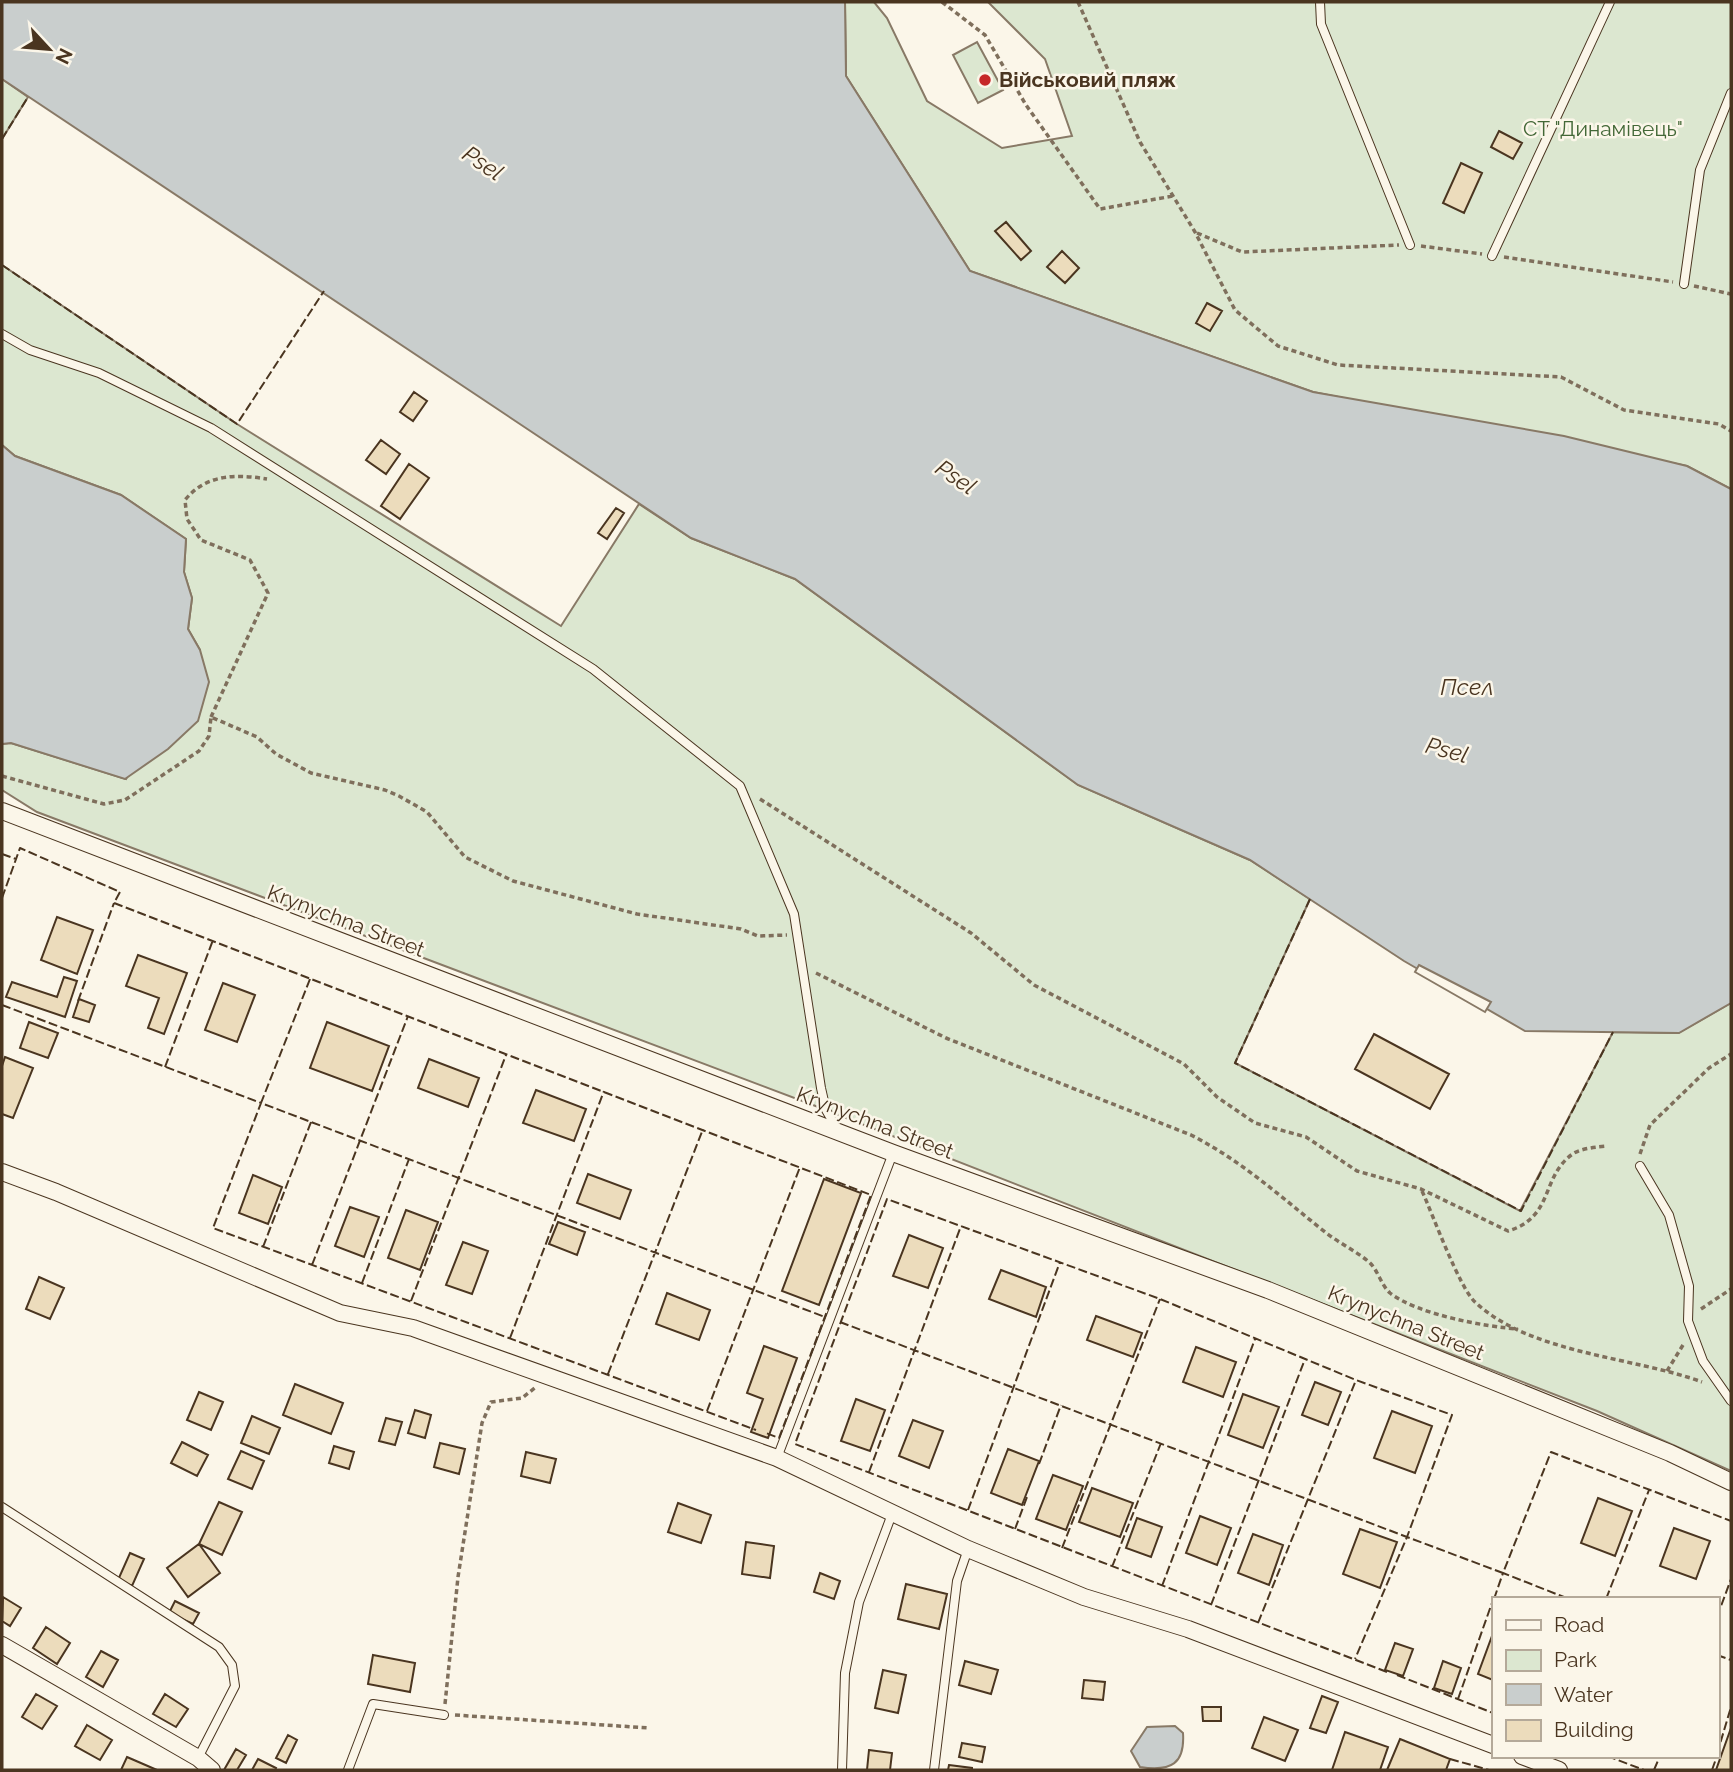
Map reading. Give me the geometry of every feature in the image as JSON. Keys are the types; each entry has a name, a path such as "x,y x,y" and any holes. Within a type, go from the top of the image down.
{"street":[{"name":"Krynychna Street","path":"2,811 892,1153 1268,1290 1670,1452 1731,1482"},
{"path":"2,1172 340,1313 414,1328 777,1458 968,1549 1084,1597 1188,1629 1492,1745"},
{"path":"2,1645 198,1758 212,1770"},
{"path":"1527,1758 1559,1770"}],"lane":[{"path":"1320,2 1321,24 1410,245"},
{"path":"1492,256 1610,2"},
{"path":"1684,284 1700,170 1731,93"},
{"path":"2,334 30,350 99,373 211,428 593,669 740,786 794,914 821,1088 826,1110 840,1132"},
{"path":"777,1458 892,1153"},
{"path":"1640,1166 1669,1214 1689,1286 1688,1321 1703,1361 1731,1401"},
{"path":"2,1507 219,1647 232,1665 235,1686 198,1758"},
{"path":"842,1770 845,1673 859,1601 892,1514"},
{"path":"934,1770 957,1581 968,1549"},
{"path":"348,1770 373,1704 444,1715"}],"path":[{"path":"942,2 985,34 1026,105 1100,209 1173,196"},
{"path":"1078,2 1140,142 1195,232 1235,310 1278,346 1338,365 1561,377 1624,410 1719,424 1731,431"},
{"path":"1195,232 1242,252 1410,245 1684,284 1731,294"},
{"path":"2,776 104,804 125,800 199,751 209,736 211,717 268,593 250,560 201,540 187,519 185,500 195,488 212,480 237,475 271,480"},
{"path":"211,717 257,737 276,754 311,773 386,790 399,796 428,812 465,857 513,881 637,914 694,925 741,929 758,936 799,934"},
{"path":"740,786 971,933 1034,985 1184,1064 1217,1097 1255,1123 1306,1137 1357,1171 1421,1189 1508,1231 1527,1225 1540,1209 1559,1170 1574,1153 1607,1146"},
{"path":"802,965 946,1038 1191,1135 1223,1152 1371,1264 1390,1293 1406,1301 1483,1326 1518,1329"},
{"path":"1640,1166 1640,1154 1650,1125 1709,1068 1731,1054"},
{"path":"1421,1189 1463,1285 1475,1302 1518,1329 1583,1352 1678,1373 1724,1391"},
{"path":"542,1375 534,1390 522,1398 491,1402 482,1423 458,1577 444,1715 649,1728"}],"green space":[{"name":"СТ \"Динамівець\"","path":"845,2 874,2 887,18 927,101 1002,148 1072,136 1045,59 988,2 1731,2 1731,489 1687,466 1313,392 970,271 846,76"},
{"path":"977,42 1003,90 978,103 953,55"},
{"path":"2,79 28,97 2,139"},
{"path":"2,265 237,424 561,626 639,504 691,538 795,579 1078,785 1250,860 1310,899 1235,1063 1520,1211 1613,1032 1678,1033 1731,1003 1731,1471 1597,1411 813,1105 37,812 2,790 2,744 11,743 126,779 200,650 188,629 192,598 184,572 186,539 121,495 15,456 2,445"}],"water":[{"name":"Псел","path":"2,2 845,2 846,76 970,271 1313,392 1564,436 1687,466 1731,489 1731,1003 1679,1033 1525,1031 1404,961 1250,860 1078,785 795,579 691,538 2,79"},
{"path":"2,445 15,456 121,495 186,539 184,572 192,598 188,629 200,650 209,682 198,721 168,749 125,779 11,743 2,744"},
{"path":"1175,1726 1183,1733 1179,1758 1160,1768 1140,1767 1131,1751 1147,1727"}],"pier":[{"path":"1419,965 1491,1002 1485,1012 1415,972"}],"building":[{"path":"1499,131 1522,143 1513,159 1491,147"},
{"path":"1461,163 1482,173 1464,213 1443,203"},
{"path":"1006,222 1031,251 1021,260 995,231"},
{"path":"1062,251 1079,268 1065,283 1047,267"},
{"path":"1207,303 1222,311 1210,331 1196,323"},
{"path":"414,392 427,401 413,421 400,412"},
{"path":"381,440 400,454 386,474 366,460"},
{"path":"409,464 429,478 400,519 381,506"},
{"path":"616,508 624,513 607,539 598,533"},
{"path":"57,917 93,930 77,974 41,960"},
{"path":"138,955 187,973 164,1034 148,1028 159,998 126,986"},
{"path":"64,977 77,981 65,1017 6,997 12,982 57,997"},
{"path":"223,983 255,995 237,1042 205,1030"},
{"path":"79,999 95,1005 89,1022 73,1017"},
{"path":"29,1022 58,1033 48,1058 20,1048"},
{"path":"327,1022 389,1046 372,1091 310,1068"},
{"path":"1374,1034 1449,1074 1430,1109 1355,1069"},
{"path":"5,1057 33,1068 13,1118 2,1114 2,1066"},
{"path":"429,1059 479,1078 468,1107 418,1088"},
{"path":"536,1090 586,1109 574,1141 523,1123"},
{"path":"588,1174 631,1190 620,1219 577,1203"},
{"path":"253,1175 282,1187 268,1224 239,1213"},
{"path":"824,1179 861,1193 819,1305 782,1291"},
{"path":"350,1207 379,1217 364,1257 335,1246"},
{"path":"406,1210 438,1222 420,1270 388,1258"},
{"path":"558,1222 585,1232 577,1255 549,1244"},
{"path":"909,1235 943,1248 928,1288 893,1276"},
{"path":"463,1242 488,1251 472,1294 446,1285"},
{"path":"1001,1270 1046,1287 1036,1317 989,1299"},
{"path":"39,1277 64,1288 50,1319 26,1309"},
{"path":"667,1293 710,1310 699,1340 656,1324"},
{"path":"1096,1316 1142,1333 1133,1357 1087,1340"},
{"path":"764,1346 797,1358 768,1438 751,1432 763,1399 747,1393"},
{"path":"1196,1347 1236,1362 1223,1397 1183,1382"},
{"path":"1315,1382 1341,1392 1328,1425 1302,1415"},
{"path":"295,1384 343,1403 331,1434 283,1415"},
{"path":"199,1392 223,1402 211,1430 187,1420"},
{"path":"1243,1394 1279,1407 1263,1448 1228,1435"},
{"path":"856,1399 885,1410 870,1451 841,1441"},
{"path":"415,1410 431,1415 425,1438 408,1433"},
{"path":"1392,1411 1432,1426 1415,1473 1374,1458"},
{"path":"252,1416 280,1428 269,1454 241,1443"},
{"path":"386,1418 402,1422 395,1445 379,1441"},
{"path":"913,1420 943,1431 929,1468 899,1456"},
{"path":"182,1442 208,1455 197,1476 171,1463"},
{"path":"440,1443 465,1449 459,1474 434,1467"},
{"path":"334,1446 354,1452 349,1469 329,1463"},
{"path":"1008,1449 1039,1461 1022,1505 991,1493"},
{"path":"241,1451 264,1461 252,1489 228,1479"},
{"path":"526,1452 556,1459 550,1483 521,1476"},
{"path":"1053,1475 1083,1486 1066,1530 1036,1519"},
{"path":"1092,1488 1133,1503 1120,1537 1079,1522"},
{"path":"1598,1498 1632,1511 1615,1556 1581,1543"},
{"path":"219,1502 242,1512 222,1555 199,1544"},
{"path":"678,1503 711,1515 701,1543 668,1532"},
{"path":"1200,1516 1231,1528 1217,1565 1186,1553"},
{"path":"1137,1518 1162,1527 1151,1557 1126,1548"},
{"path":"1674,1528 1710,1541 1696,1579 1660,1566"},
{"path":"1360,1529 1397,1542 1380,1588 1343,1574"},
{"path":"1253,1534 1283,1545 1269,1585 1238,1573"},
{"path":"746,1542 774,1546 770,1578 742,1574"},
{"path":"199,1544 220,1573 188,1597 167,1568"},
{"path":"130,1553 144,1559 132,1586 118,1580"},
{"path":"820,1573 840,1581 834,1599 814,1592"},
{"path":"906,1584 947,1594 939,1629 898,1619"},
{"path":"3,1597 21,1608 10,1626 2,1621"},
{"path":"175,1601 199,1613 193,1624 169,1613"},
{"path":"46,1627 70,1643 57,1664 33,1648"},
{"path":"1492,1636 1492,1680 1478,1674"},
{"path":"1395,1643 1413,1649 1403,1676 1385,1670"},
{"path":"101,1651 118,1660 103,1687 86,1677"},
{"path":"373,1655 415,1663 410,1692 368,1684"},
{"path":"965,1661 998,1670 991,1694 959,1685"},
{"path":"1443,1661 1461,1668 1452,1694 1434,1688"},
{"path":"883,1670 906,1675 898,1713 875,1708"},
{"path":"1084,1680 1105,1682 1103,1700 1082,1698"},
{"path":"36,1694 57,1706 42,1729 22,1717"},
{"path":"165,1694 188,1709 176,1727 153,1714"},
{"path":"1322,1696 1338,1702 1326,1733 1310,1728"},
{"path":"1202,1707 1221,1707 1221,1721 1203,1721"},
{"path":"1264,1717 1298,1730 1285,1761 1252,1748"},
{"path":"87,1725 112,1740 100,1760 75,1746"},
{"path":"1731,1728 1731,1770 1716,1770"},
{"path":"1345,1732 1388,1747 1380,1770 1332,1770"},
{"path":"288,1735 297,1740 286,1763 276,1758"},
{"path":"1400,1739 1450,1759 1446,1770 1387,1770"},
{"path":"962,1743 985,1747 982,1762 959,1757"},
{"path":"236,1749 246,1755 237,1770 224,1770"},
{"path":"869,1750 892,1753 890,1770 867,1770"},
{"path":"127,1757 157,1770 121,1770"},
{"path":"258,1759 276,1768 275,1770 252,1770"},
{"path":"949,1765 972,1768 972,1770 948,1770"}],"fence":[{"path":"2,139 28,97"},
{"path":"2,265 237,424 324,291"},
{"path":"2,898 20,848 120,892 114,903 871,1195 779,1438 766,1433"},
{"path":"2,854 16,859"},
{"path":"1310,899 1235,1063 1521,1211 1613,1032"},
{"path":"78,1001 114,903"},
{"path":"165,1067 213,940"},
{"path":"310,979 261,1103 825,1317"},
{"path":"2,1005 261,1103 213,1228 756,1430"},
{"path":"312,1265 408,1016"},
{"path":"411,1301 506,1055"},
{"path":"510,1338 604,1091"},
{"path":"263,1247 311,1122"},
{"path":"608,1374 703,1129"},
{"path":"362,1283 409,1159"},
{"path":"707,1411 800,1167"},
{"path":"1387,1672 795,1444 887,1199 1160,1299 1356,1380 1452,1415 1407,1537 1503,1573 1551,1452 1731,1521"},
{"path":"869,1472 961,1226"},
{"path":"968,1510 1060,1262"},
{"path":"1062,1548 1160,1299"},
{"path":"840,1322 1407,1537 1355,1659"},
{"path":"1162,1586 1255,1339"},
{"path":"1211,1605 1305,1359"},
{"path":"1258,1623 1356,1380"},
{"path":"1039,1464 1061,1405"},
{"path":"1112,1567 1161,1443"},
{"path":"1607,1597 1649,1490"},
{"path":"1015,1529 1027,1497"},
{"path":"1495,1597 1503,1573 1564,1597"},
{"path":"1719,1612 1731,1579"},
{"path":"1458,1699 1492,1603"},
{"path":"1719,1656 1731,1660"},
{"path":"1397,1675 1492,1713"},
{"path":"1719,1747 1731,1707"},
{"path":"1612,1758 1644,1770"},
{"path":"1654,1770 1659,1758"},
{"path":"1712,1770 1716,1758"},
{"path":"1450,1759 1489,1770"}],"place":[{"name":"Військовий пляж","path":"985,80"}],"water label":[{"name":"Psel","path":"483,163"},
{"name":"Psel","path":"956,477"},
{"name":"Psel","path":"1447,750"}]}
